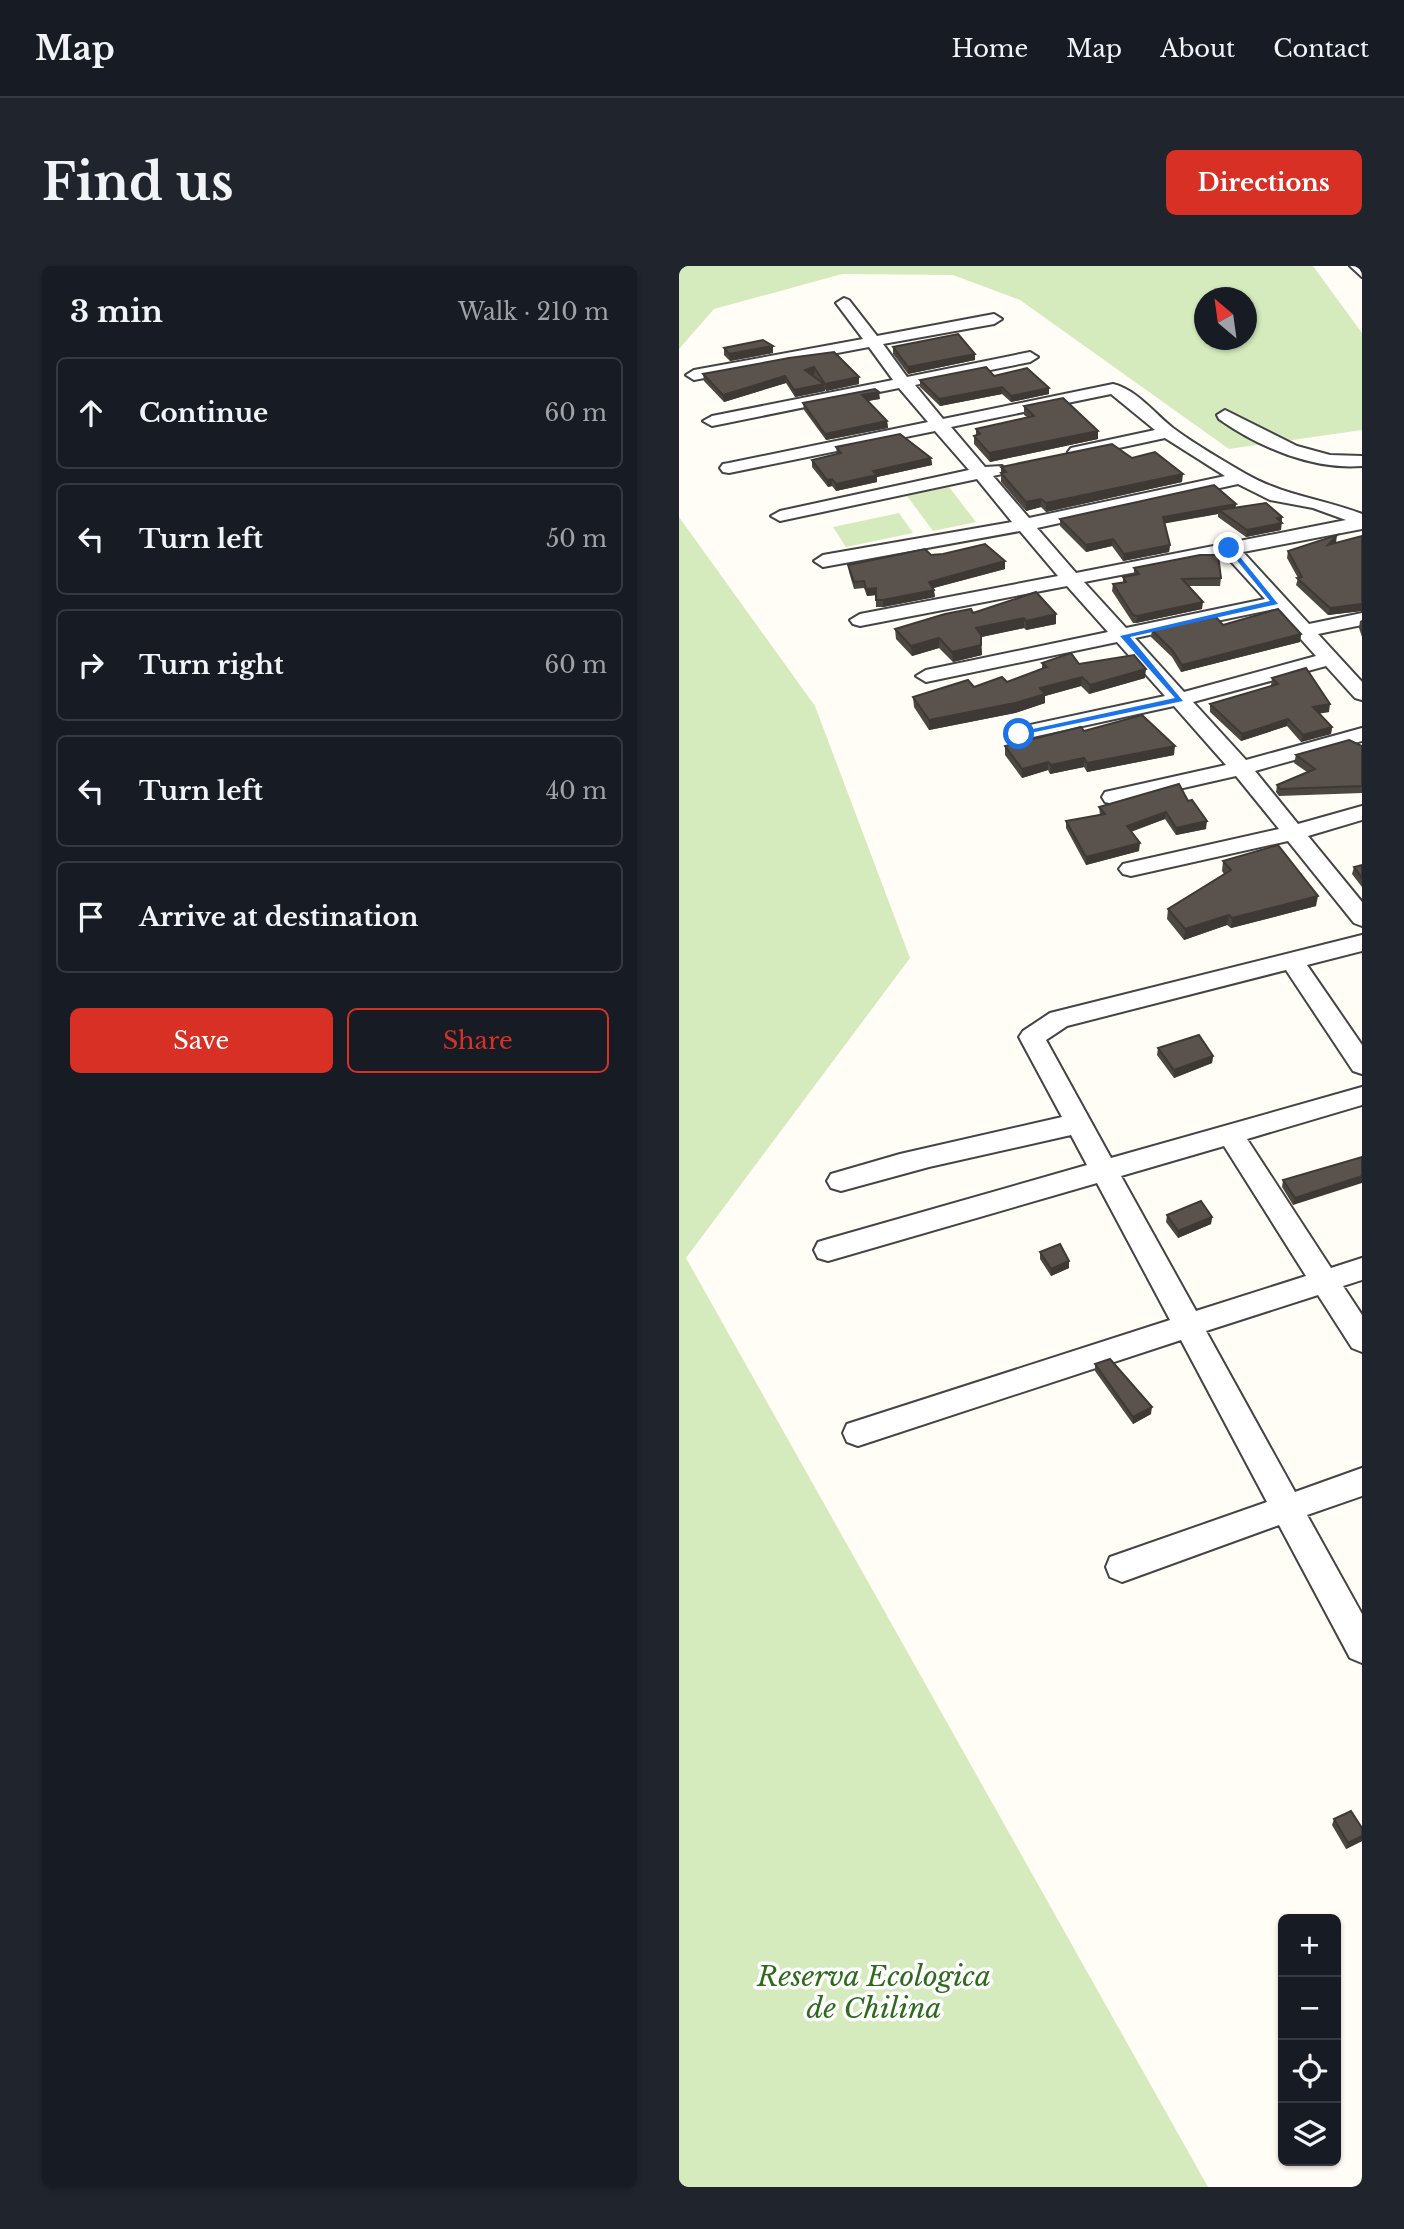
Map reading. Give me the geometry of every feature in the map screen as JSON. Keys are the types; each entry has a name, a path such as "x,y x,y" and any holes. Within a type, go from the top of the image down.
{"street":[{"path":"844,303 903,382 1070,578 1241,768 1362,918"},
{"path":"694,375 994,319"},
{"path":"712,421 1030,357"},
{"path":"729,468 1113,389 1126,396 1168,432 1240,478 1276,496 1317,503 1362,522"},
{"path":"1225,415 1262,439 1333,461 1362,461"},
{"path":"1061,456 1168,432"},
{"path":"780,516 1021,464"},
{"path":"823,562 1024,524 1240,478"},
{"path":"860,620 1362,522"},
{"path":"1229,548 1275,603 1362,694"},
{"path":"926,676 1275,603"},
{"path":"1302,631 1362,619"},
{"path":"1019,734 1180,699 1329,659"},
{"path":"1114,797 1241,768 1362,734"},
{"path":"1131,869 1294,833 1362,813"},
{"path":"1362,943 1059,1018 1032,1037 1362,1647"},
{"path":"1293,962 1362,1065"},
{"path":"828,1250 1362,1096"},
{"path":"841,1181 904,1161 1008,1141 1079,1123"},
{"path":"1230,1134 1362,1340"},
{"path":"858,1433 1362,1269"},
{"path":"1122,1567 1362,1482"}],"green space":[{"path":"679,266 1313,266 1362,333 1362,430 1229,449 1020,300 953,275 842,274 714,309 679,349"},
{"path":"949,487 976,522 933,531 907,496"},
{"path":"899,513 913,533 846,547 833,527"},
{"name":"Reserva Ecologica de Chilina","path":"679,517 815,706 910,958 686,1258 1208,2187 679,2187"}],"building":[{"path":"958,334 975,354 908,367 893,347"},
{"path":"763,340 773,346 729,354 724,348"},
{"path":"834,352 859,377 825,384 814,367 805,370 824,384 794,390 785,376 723,395 703,374 789,358"},
{"path":"986,367 994,376 1027,368 1049,388 1011,396 1002,387 939,399 920,380"},
{"path":"875,389 879,392 862,395 887,421 825,434 803,403"},
{"path":"1063,398 1098,431 989,453 974,436 980,434 976,429 1034,416 1024,406"},
{"path":"900,434 931,458 873,471 877,475 836,484 832,479 827,480 812,460 841,453 836,447"},
{"path":"1112,444 1132,458 1155,452 1183,474 1046,503 1041,499 1026,502 1001,473 1006,472 1001,467"},
{"path":"1214,485 1236,504 1163,517 1170,545 1124,554 1113,539 1086,545 1060,519"},
{"path":"1266,503 1282,517 1277,518 1282,523 1247,530 1219,510"},
{"path":"1337,535 1328,545 1362,536 1362,604 1330,608 1297,578 1302,577 1288,551"},
{"path":"985,544 1005,561 929,582 934,590 883,600 876,600 876,588 866,589 864,581 854,582 848,565 925,549 931,555 943,554"},
{"path":"1200,555 1218,555 1221,578 1182,579 1203,602 1137,616 1133,615 1113,584 1126,582 1123,577 1139,574 1134,568"},
{"path":"1036,592 1056,614 976,628 981,635 981,645 952,652 939,638 911,646 895,629 945,614 971,609 973,613"},
{"path":"1278,609 1301,634 1182,665 1172,650 1152,630 1216,617 1223,625"},
{"path":"1071,653 1079,664 1134,655 1146,669 1090,685 1082,677 1040,688 1045,694 1015,703 929,720 913,697 968,680 974,687 1002,677 1007,682 1047,667 1042,663"},
{"path":"1306,668 1330,704 1313,707 1332,727 1303,735 1288,719 1242,734 1210,704 1278,684 1272,678"},
{"path":"1142,715 1175,746 1087,763 1084,758 1051,765 1048,762 1022,769 1005,746 1081,727 1084,731"},
{"path":"1349,740 1362,746 1362,786 1280,789 1277,785 1315,769 1296,755"},
{"path":"1179,784 1188,801 1192,800 1207,821 1176,828 1166,812 1127,826 1140,843 1086,857 1066,821 1105,814 1099,807"},
{"path":"1278,845 1318,896 1232,918 1229,915 1185,929 1168,909 1231,870 1223,861"},
{"path":"1362,865 1362,878 1354,867"},
{"path":"1199,1035 1213,1056 1174,1070 1158,1048"},
{"path":"1362,1157 1362,1176 1295,1198 1283,1180"},
{"path":"1201,1201 1212,1217 1178,1231 1167,1215"},
{"path":"1060,1244 1069,1261 1051,1269 1040,1252"},
{"path":"1110,1359 1152,1407 1133,1417 1095,1364"},
{"path":"1351,1811 1362,1828 1362,1836 1348,1843 1334,1819"}],"route":[{"path":"1019,734 1180,699 1124,636 1275,603 1229,548"}]}
